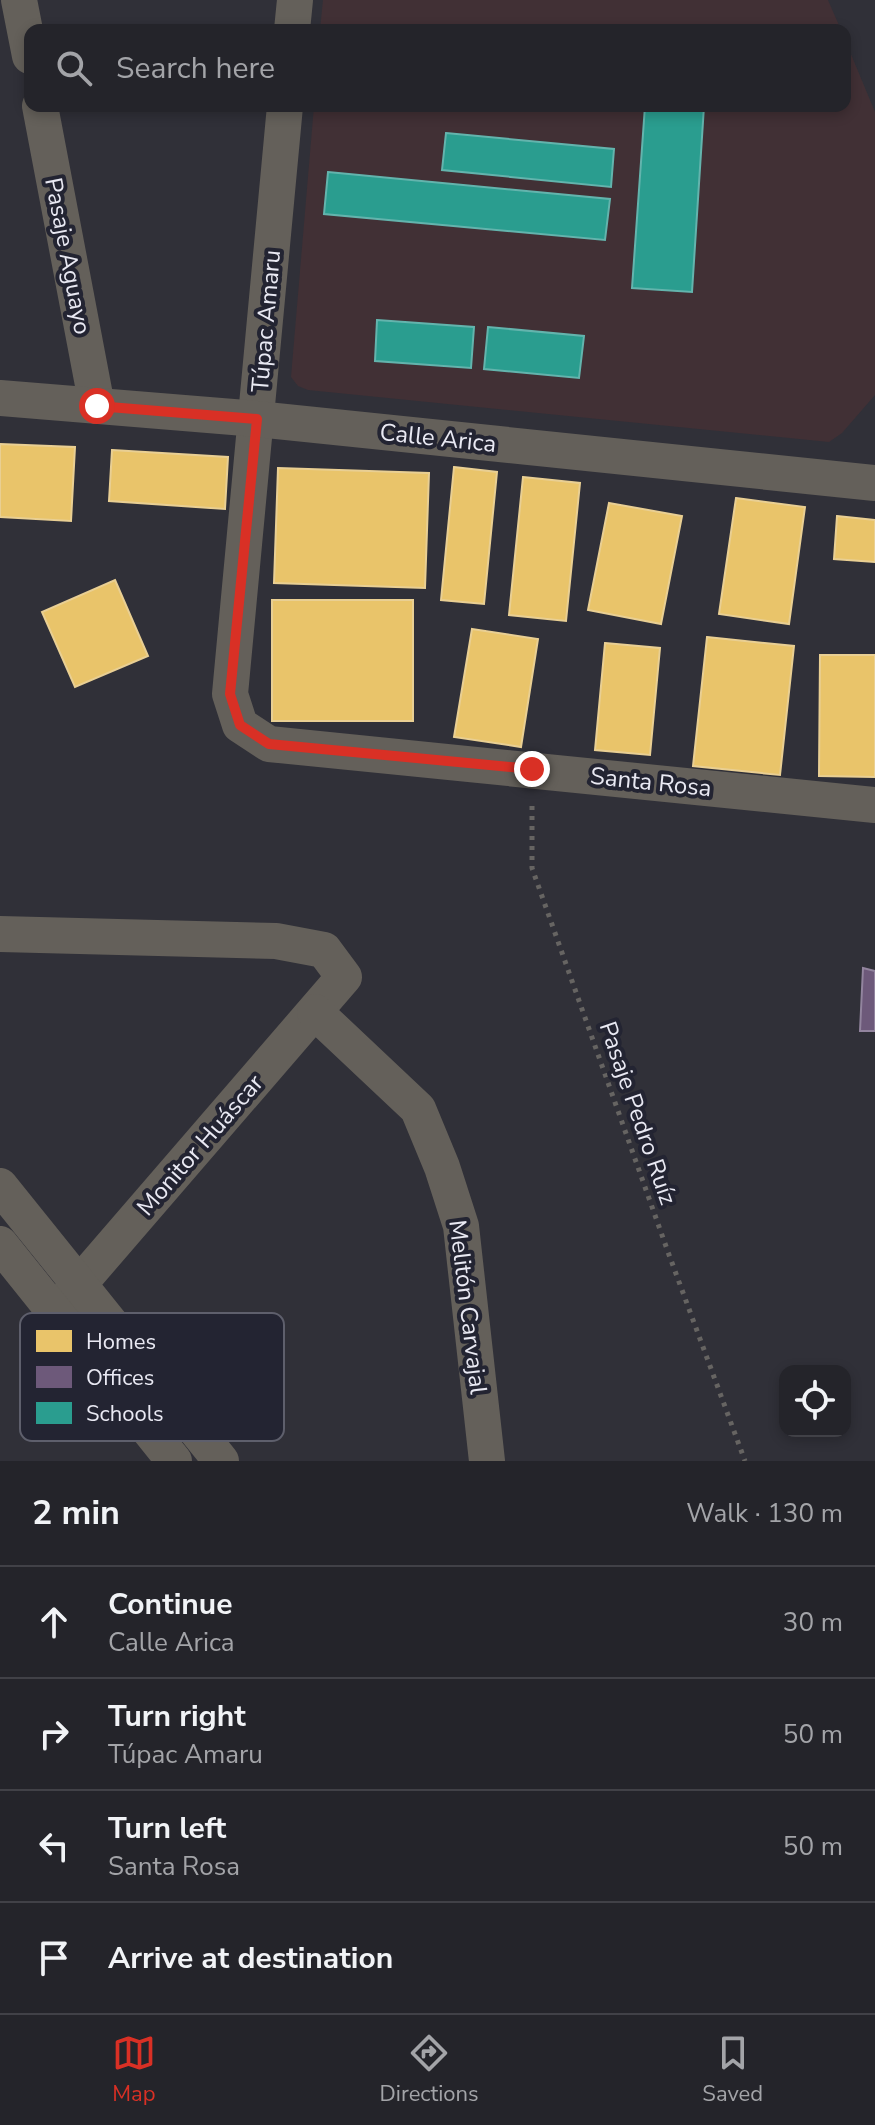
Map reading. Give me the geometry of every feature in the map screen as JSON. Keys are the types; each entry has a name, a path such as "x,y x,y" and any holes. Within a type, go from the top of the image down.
{"street":[{"path":"19,0 24,25"},
{"path":"293,24 295,0"},
{"name":"Pasaje Aguayo","path":"41,112 97,406"},
{"name":"Túpac Amaru","path":"240,725 230,694 284,112"},
{"name":"Calle Arica","path":"0,398 257,419 875,483"},
{"name":"Santa Rosa","path":"240,725 269,744 875,805"},
{"name":"Monitor Huáscar","path":"0,934 276,941 324,950 344,977 55,1312"},
{"name":"Melitón Carvajal","path":"315,1012 418,1109 442,1167 461,1226 487,1461"},
{"path":"0,1186 102,1313"},
{"path":"0,1244 55,1312"},
{"path":"158,1441 174,1461"},
{"path":"205,1441 221,1461"}],"path":[{"name":"Pasaje Pedro Ruíz","path":"532,769 532,868 745,1461"}],"shaded area":[{"path":"323,0 828,0 838,24 321,24"},
{"path":"851,54 875,112 875,395 842,433 829,442 308,390 298,386 291,377 313,112 851,112"}],"building: Homes":[{"path":"0,444 75,447 71,521 0,517"},
{"path":"112,450 228,457 225,509 109,501"},
{"path":"454,467 497,472 484,604 441,600"},
{"path":"278,468 429,473 425,588 274,583"},
{"path":"523,477 580,483 566,621 509,615"},
{"path":"736,498 805,507 789,624 719,614"},
{"path":"609,503 682,516 661,624 588,610"},
{"path":"837,516 875,520 875,562 834,559"},
{"path":"115,580 148,656 75,687 42,612"},
{"path":"272,600 413,600 413,721 272,721"},
{"path":"472,629 538,639 521,747 454,737"},
{"path":"707,637 794,646 780,775 693,766"},
{"path":"605,643 660,648 650,755 595,750"},
{"path":"820,655 875,655 875,777 819,776"}],"building: Offices":[{"path":"863,968 875,971 875,1031 860,1031"}],"building: Schools":[{"path":"645,112 704,112 692,292 632,288"},
{"path":"446,133 614,149 611,187 442,170"},
{"path":"328,172 610,199 605,240 324,214"},
{"path":"377,320 474,327 471,368 375,361"},
{"path":"488,327 584,336 579,378 484,369"}],"route":[{"path":"97,406 257,419 230,694 240,725 269,744 532,769"}]}
